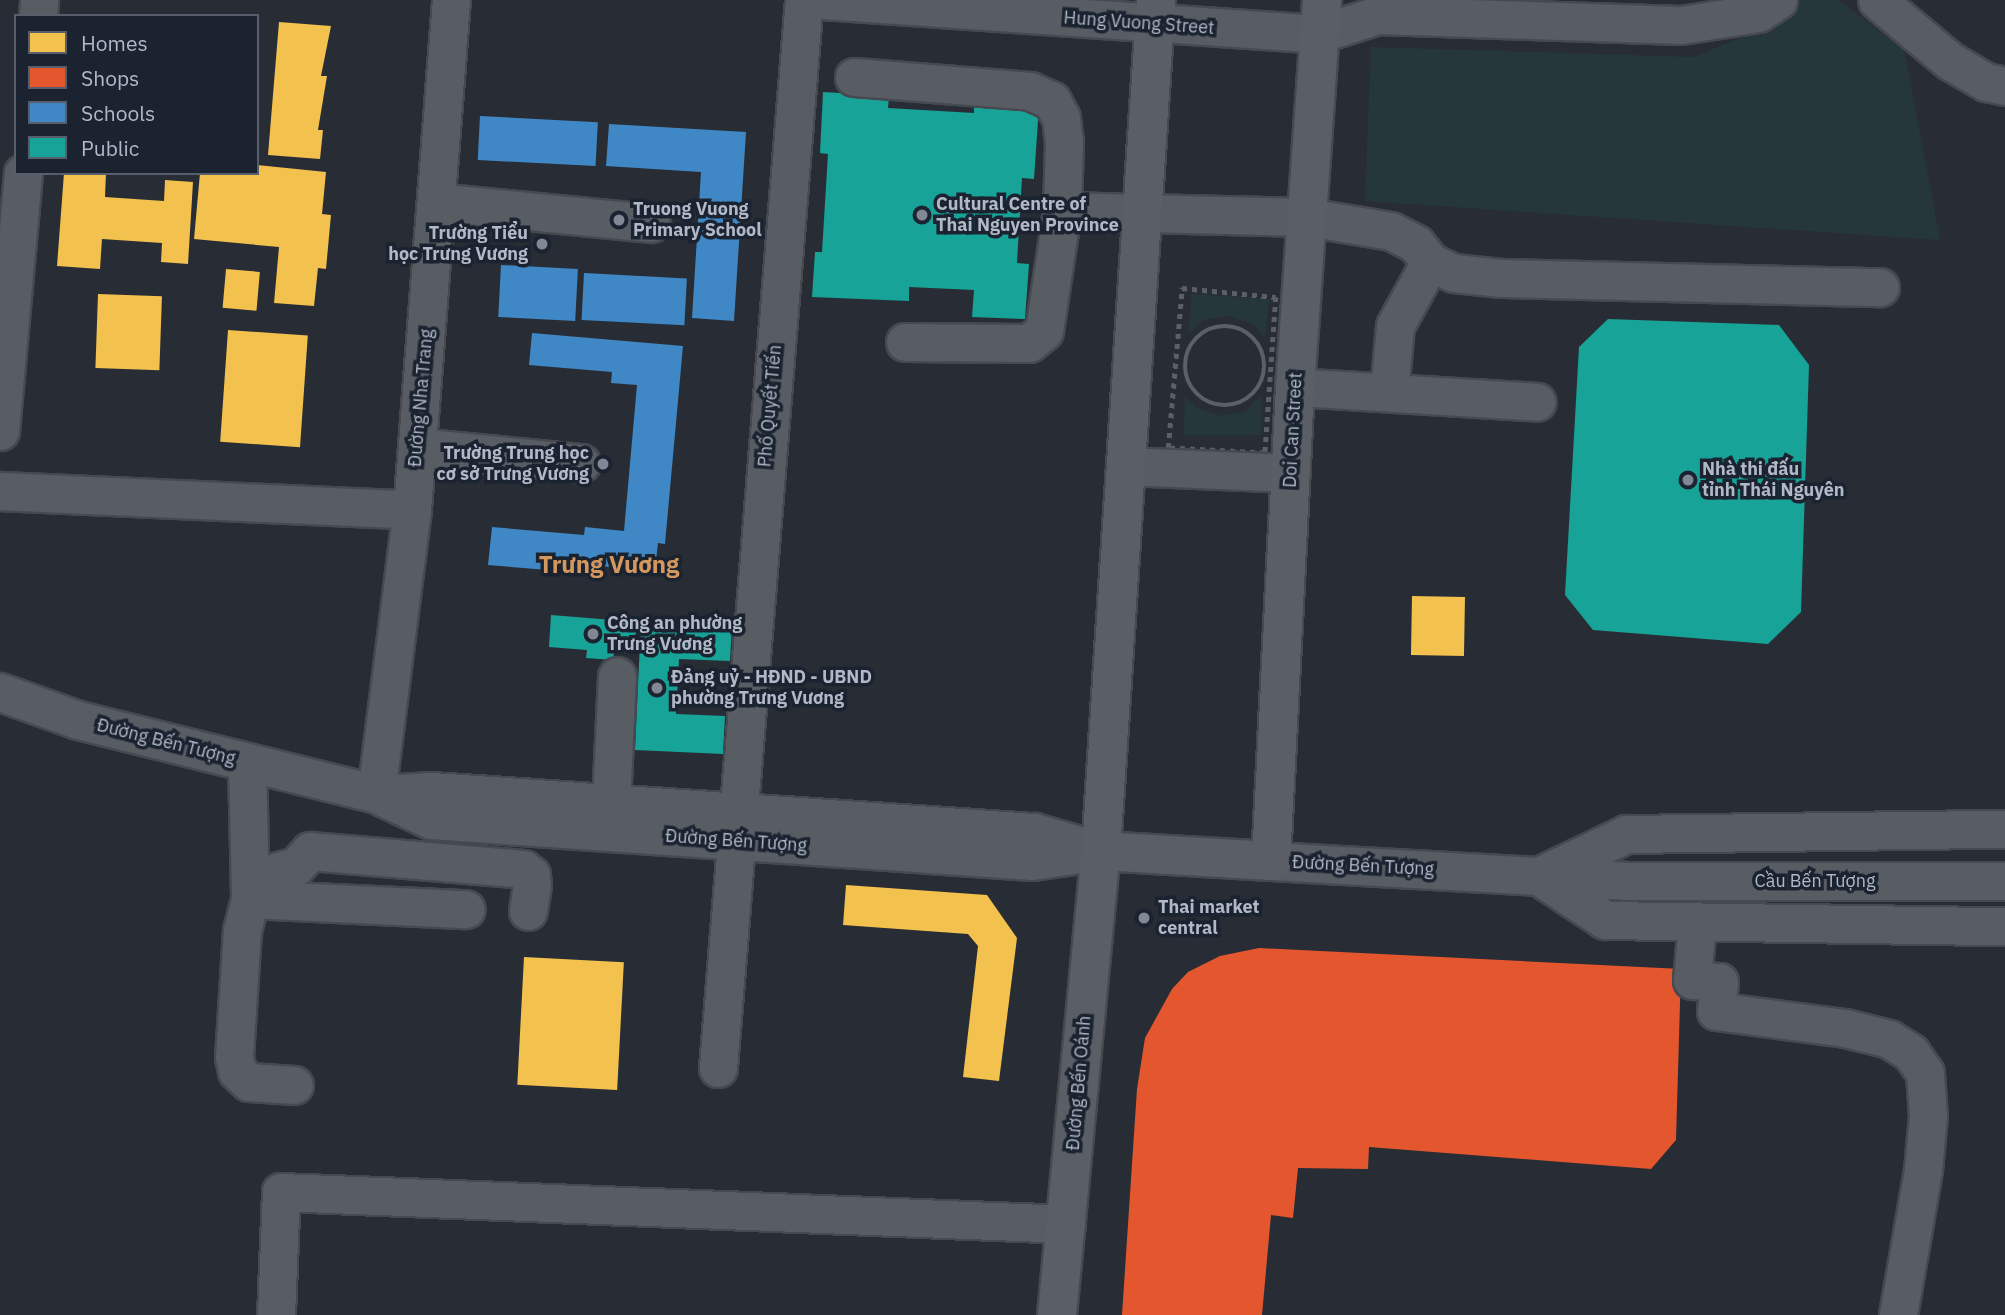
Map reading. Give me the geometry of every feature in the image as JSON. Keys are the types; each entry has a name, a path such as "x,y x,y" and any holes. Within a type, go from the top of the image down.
{"main road":[{"path":"1101,852 1156,13"},
{"name":"Doi Can Street","path":"1271,861 1295,387 1320,17"},
{"name":"Đường Bến Tượng","path":"1101,852 1271,861"},
{"name":"Đường Bến Oánh","path":"1057,1315 1101,852"}],"street":[{"name":"Đường Nha Trang","path":"376,794 412,510 451,0"},
{"name":"Phố Quyết Tiến","path":"718,1068 735,826 804,0"},
{"name":"Hung Vuong Street","path":"822,0 1320,17 1363,8 1596,11 1681,25 1758,13 1779,0"},
{"path":"1877,0 1950,61 1986,82 2005,86"},
{"path":"854,77 1030,91 1052,100 1062,118 1062,212 1044,331 1029,343 905,342"},
{"path":"0,431 23,175"},
{"path":"436,202 650,223"},
{"path":"1062,212 1307,217 1391,231 1416,244 1430,262 1454,273 1501,278 1880,287"},
{"path":"1389,392 1395,326 1430,262"},
{"path":"1295,387 1537,402"},
{"path":"417,447 581,463"},
{"path":"1125,466 1291,473"},
{"path":"0,491 412,510"},
{"path":"611,803 617,677"},
{"name":"Đường Bến Tượng","path":"0,691 78,720 376,794 431,820 735,826"},
{"path":"247,762 250,899 242,930 237,1071 249,1082 294,1085"},
{"name":"Đường Bến Tượng","path":"376,794 432,791 611,803 735,826 1032,861 1101,852"},
{"path":"1539,876 1626,834 2005,830"},
{"path":"250,899 267,874 296,866 310,851 523,869 531,875 528,911"},
{"name":"Đường Bến Tượng","path":"1271,861 1625,881"},
{"path":"1539,876 1605,920 2005,926"},
{"name":"Cầu Bến Tượng","path":"1625,881 2005,881"},
{"path":"250,899 466,909"},
{"path":"1697,922 1692,980 1719,982 1716,1011 1845,1028 1889,1039 1911,1053 1925,1073 1928,1116 1923,1170 1898,1315"},
{"path":"275,1315 281,1192 1066,1224"}],"path":[{"path":"1182,288 1276,297 1265,453 1168,448 1175,363 1182,288"},
{"path":"1226,327 1243,331 1256,342 1265,366 1256,392 1242,402 1225,406 1200,397 1189,383 1185,366 1194,341 1208,331 1226,327"},
{"path":"1175,363 1185,366"}],"shaded area":[{"path":"1800,0 1838,0 1904,49 1940,240 1365,201 1371,47 1694,57 1745,36 1782,6"},
{"path":"1192,294 1269,299 1265,338 1256,325 1229,316 1206,319 1188,334"},
{"path":"1262,394 1261,435 1184,435 1185,396 1196,408 1222,416 1246,411"}],"building: Homes":[{"path":"279,22 331,26 321,76 327,76 318,130 323,130 320,159 268,155"},
{"path":"259,165 326,172 322,214 331,215 326,269 318,268 314,306 274,303 279,247 194,239 200,175 259,175"},
{"path":"64,175 106,175 105,197 164,201 165,180 193,182 188,264 161,262 162,243 102,239 100,269 57,266"},
{"path":"226,269 260,272 256,311 223,308"},
{"path":"98,294 162,296 159,370 95,368"},
{"path":"228,330 308,336 300,447 220,442"},
{"path":"1412,596 1465,597 1464,656 1411,655"},
{"path":"846,885 987,895 1017,938 999,1081 963,1077 978,946 968,934 843,925"},
{"path":"524,957 624,962 617,1090 517,1085"}],"building: Shops":[{"path":"1259,948 1681,969 1676,1140 1651,1169 1369,1147 1368,1169 1298,1168 1293,1218 1271,1215 1262,1315 1122,1315 1137,1089 1145,1038 1172,989 1188,972 1220,956"}],"building: Schools":[{"path":"480,116 598,122 596,166 478,160"},
{"path":"609,124 746,132 734,321 692,318 701,172 606,166"},
{"path":"501,265 578,269 575,321 498,317"},
{"path":"584,273 687,278 684,325 582,320"},
{"path":"532,333 683,346 665,544 658,543 656,561 626,559 625,568 584,565 584,573 488,565 492,527 584,535 585,527 624,531 637,385 611,383 612,372 529,365"}],"building: Public":[{"name":"Cultural Centre of Thai Nguyen Province","path":"823,92 889,96 888,108 974,113 974,102 1039,106 1034,179 1022,178 1017,263 1029,264 1025,319 972,317 974,290 909,287 909,301 812,297 815,252 822,252 828,154 820,153"},
{"name":"Nhà thi đấu tỉnh Thái Nguyên","path":"1608,319 1779,325 1809,365 1801,612 1768,644 1593,630 1565,595 1579,347"},
{"name":"Công an phường Trưng Vương","path":"551,615 637,622 635,653 614,652 613,660 586,658 587,650 549,647"},
{"name":"Đảng uỷ - HĐND - UBND phường Trưng Vương","path":"641,621 732,625 730,661 679,659 676,714 725,716 723,754 635,750"}],"place":[{"name":"Cultural Centre of Thai Nguyen Province","path":"922,215"},
{"name":"Truong Vuong Primary School","path":"619,220"},
{"name":"Trường Tiểu học Trưng Vương","path":"542,244"},
{"name":"Trường Trung học cơ sở Trưng Vương","path":"603,464"},
{"name":"Nhà thi đấu tỉnh Thái Nguyên","path":"1688,480"},
{"name":"Công an phường Trưng Vương","path":"593,634"},
{"name":"Đảng uỷ - HĐND - UBND phường Trưng Vương","path":"657,688"},
{"name":"Thai market central","path":"1144,918"}],"district":[{"name":"Trưng Vương","path":"609,565"}]}
